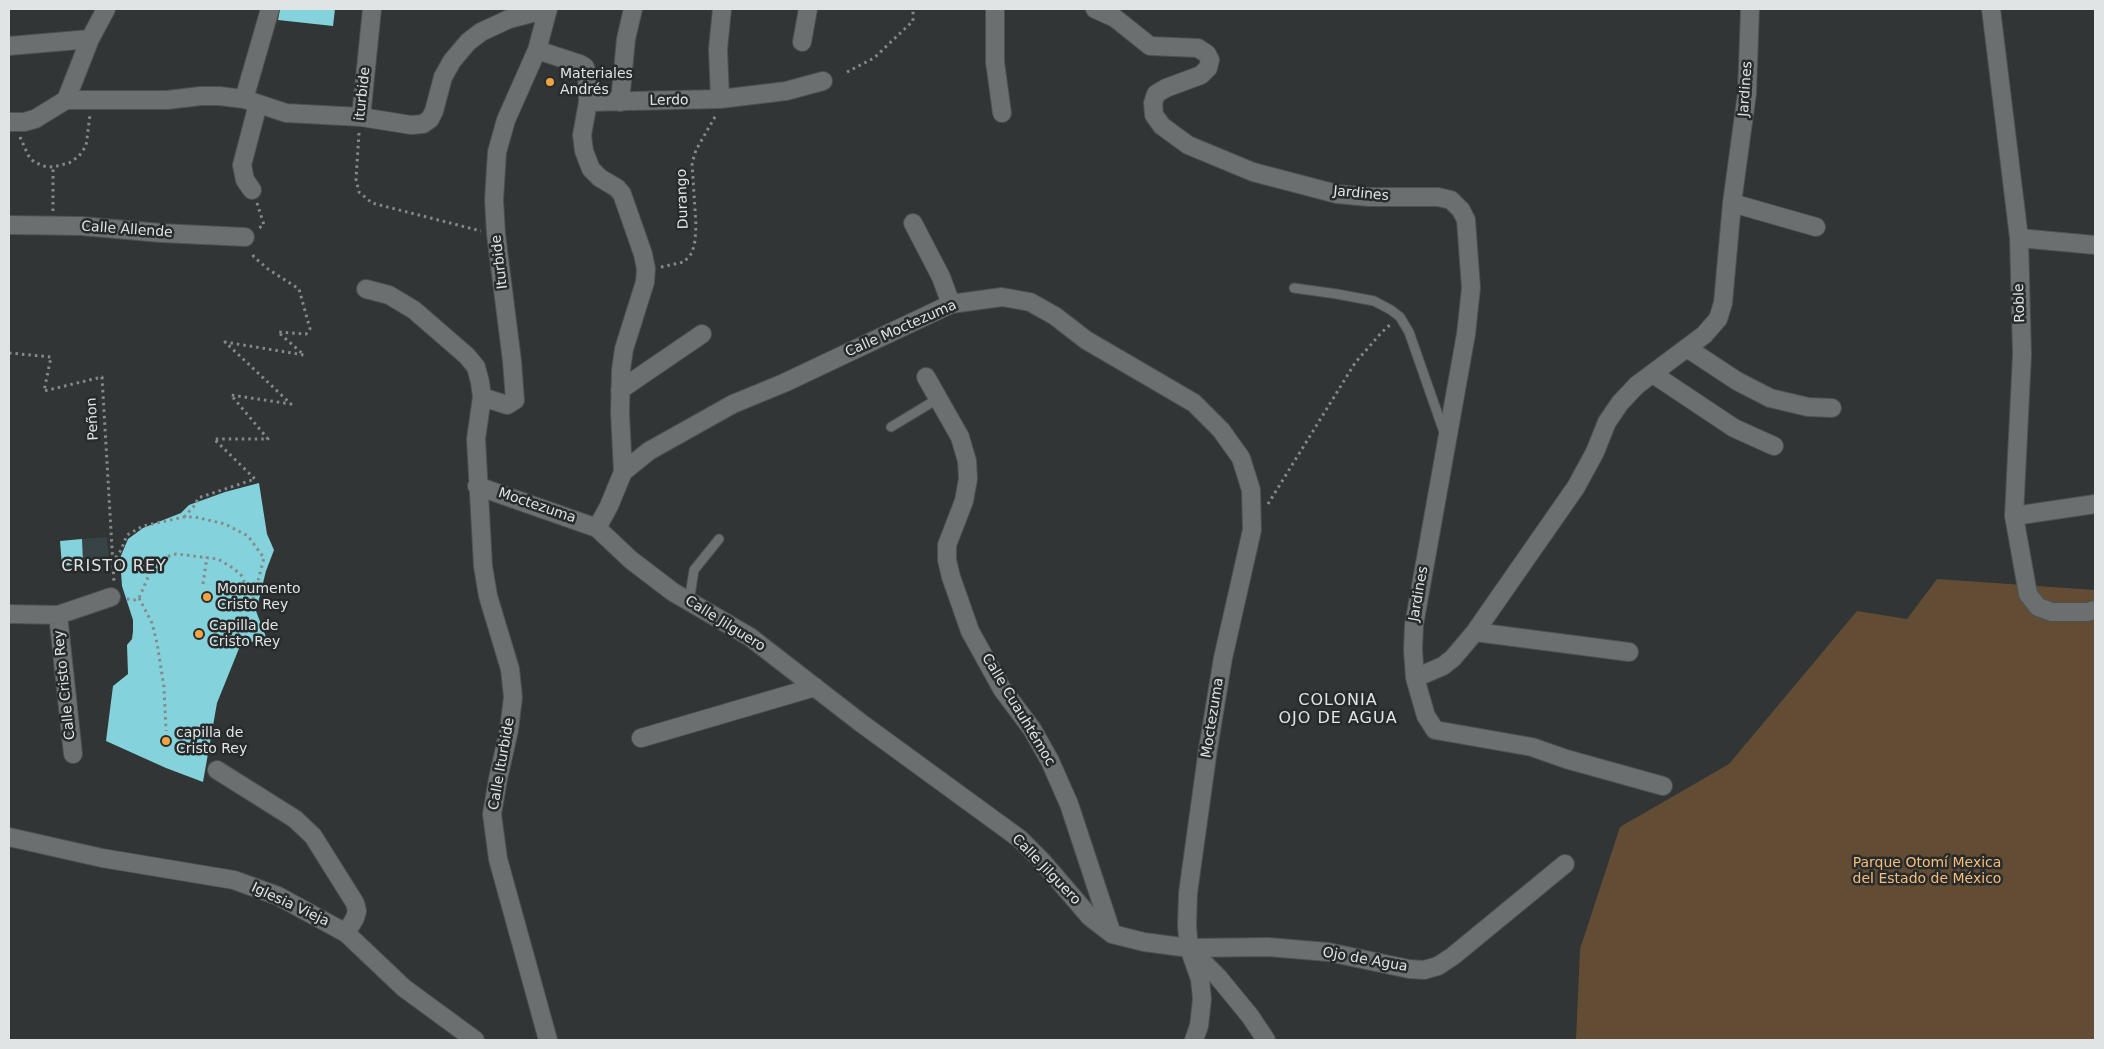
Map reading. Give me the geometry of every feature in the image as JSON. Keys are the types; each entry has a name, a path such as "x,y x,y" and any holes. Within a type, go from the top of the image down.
{"street":[{"path":"66,100 90,39 106,9"},
{"path":"252,190 245,180 242,165 251,102 270,9"},
{"name":"iturbide","path":"361,117 372,9"},
{"path":"11,122 35,119 66,100 167,100 201,96 251,102 292,113 361,117 423,124 430,119 434,111 443,77 452,61 468,42 481,32 509,19 548,9"},
{"name":"Iturbide","path":"482,397 507,405 515,400 496,234 494,200 497,152 506,120 537,50 548,9"},
{"path":"620,102 626,39 633,9"},
{"path":"720,99 718,49 722,9"},
{"path":"802,42 808,9"},
{"path":"995,9 995,62 1002,112"},
{"name":"Jardines","path":"1095,9 1115,18 1150,46 1198,48 1207,54 1210,60 1208,68 1200,75 1166,88 1156,94 1153,103 1154,115 1162,126 1188,145 1253,172 1337,194 1369,197 1438,197 1450,200 1461,210 1466,220 1471,288 1466,334 1414,625 1413,650 1416,678 1454,658 1475,632 1576,487 1607,422 1620,402 1637,385 1704,336 1718,319 1723,303 1732,203 1747,93 1750,9"},
{"name":"Roble","path":"1991,9 2018,238 2022,354 2014,516 2028,594 2038,607 2052,612 2087,612 2095,610"},
{"path":"9,46 90,39"},
{"path":"537,50 585,67 588,102 582,135 584,151 591,169 600,178 618,188 626,202 646,269 645,282 624,349 620,390 623,472 609,506 597,528"},
{"name":"Lerdo","path":"588,102 720,99 786,91 823,80"},
{"path":"1732,203 1816,227"},
{"path":"913,223 941,277 951,304"},
{"name":"Calle Allende","path":"9,225 53,225 245,237"},
{"path":"2018,238 2095,246"},
{"path":"366,289 389,294 414,310 467,356 476,367 482,397 476,439 478,486"},
{"name":"Calle Moctezuma","path":"623,472 665,442 733,404 784,383 951,304 1002,297 1030,302 1055,316 1086,340 1194,403 1221,430 1241,458 1251,490"},
{"path":"620,390 702,334"},
{"path":"1687,348 1737,382 1770,398 1808,407 1832,408"},
{"path":"1653,374 1734,428 1774,446"},
{"name":"Calle Cuauhtémoc","path":"926,377 960,437 967,461 968,478 964,501 947,545 947,560 951,577 970,631 1002,690 1032,729 1050,761 1068,804 1112,934"},
{"name":"Moctezuma","path":"478,486 597,528"},
{"name":"Calle Iturbide","path":"478,486 483,566 488,596 510,669 513,697 509,730 492,814 498,859 548,1040"},
{"name":"Moctezuma","path":"1189,948 1187,926 1188,893 1205,768 1223,658 1252,530 1251,490"},
{"path":"2014,516 2095,504"},
{"name":"Calle Jilguero","path":"597,528 631,560 673,592 750,637 1020,839 1042,861 1090,917 1112,934 1144,942 1189,948"},
{"path":"9,614 58,615 111,597"},
{"name":"Calle Cristo Rey","path":"58,615 73,754"},
{"path":"1475,632 1629,652"},
{"path":"1416,678 1426,716 1435,730 1532,747 1566,759 1662,786"},
{"path":"641,738 815,687"},
{"path":"217,770 295,819 313,836 355,903 357,911 355,918 346,933"},
{"name":"Iglesia Vieja","path":"9,837 102,858 234,880 278,896 346,933 404,988 475,1040"},
{"name":"Ojo de Agua","path":"1189,948 1268,947 1328,952 1408,969 1424,970 1438,966 1453,956 1565,864"},
{"path":"1189,948 1200,979 1202,999 1200,1026 1194,1040"},
{"path":"1189,948 1218,977 1250,1016 1266,1040"}],"lane":[{"path":"1294,288 1374,301 1400,317 1409,332 1447,442"},
{"path":"891,427 939,398"},
{"path":"689,602 694,570 719,539"}],"path":[{"path":"847,72 874,58 913,21 913,9"},
{"path":"11,122 28,155 34,162 54,167 69,163 79,156 86,146 91,99"},
{"name":"Durango","path":"646,269 684,262 692,253 696,225 692,163 696,150 717,114 720,99"},
{"name":"iturbide","path":"361,117 356,179 359,192 372,202 496,234"},
{"path":"53,225 54,167"},
{"path":"184,517 195,505 198,498 255,478 214,439 268,439 231,395 291,404 225,342 304,355 278,332 306,334 310,329 299,290 254,257 245,237 264,225 252,190"},
{"path":"1267,506 1355,363 1381,333 1400,317"},
{"name":"Peñon","path":"9,353 51,357 44,391 102,377 109,549 114,590 111,597"},
{"path":"111,597 135,600 139,598 152,568 166,557 176,554 218,559 241,575 253,600 264,558 248,536 225,524 195,517 184,517 143,526 127,535 121,550 112,563"},
{"path":"203,584 207,557"},
{"path":"139,598 152,623 157,643 164,694 166,731"}],"shaded area":[{"path":"107,537 109,562 62,566 60,541"}],"green space":[{"name":"Parque Otomí Mexica del Estado de México","path":"1937,579 2095,590 2095,1040 1576,1040 1580,949 1620,827 1729,764 1857,611 1907,619"}],"building":[{"path":"280,9 335,9 333,26 278,20"},
{"name":"Capilla de Cristo Rey","path":"259,483 267,534 274,550 266,571 256,611 266,637 240,646 217,703 203,782 166,768 106,741 113,686 128,674 127,645 132,639 133,631 133,620 122,586 120,558 128,539 143,528 181,513 189,505 225,492"},
{"path":"82,539 83,564 62,566 60,541"}],"place":[{"name":"Materiales Andrés","path":"550,82"},
{"name":"Monumento Cristo Rey","path":"207,597"},
{"name":"Capilla de Cristo Rey","path":"199,634"},
{"name":"capilla de Cristo Rey","path":"166,741"}],"district":[{"name":"CRISTO REY","path":"114,567"},
{"name":"COLONIA OJO DE AGUA","path":"1338,710"}]}
